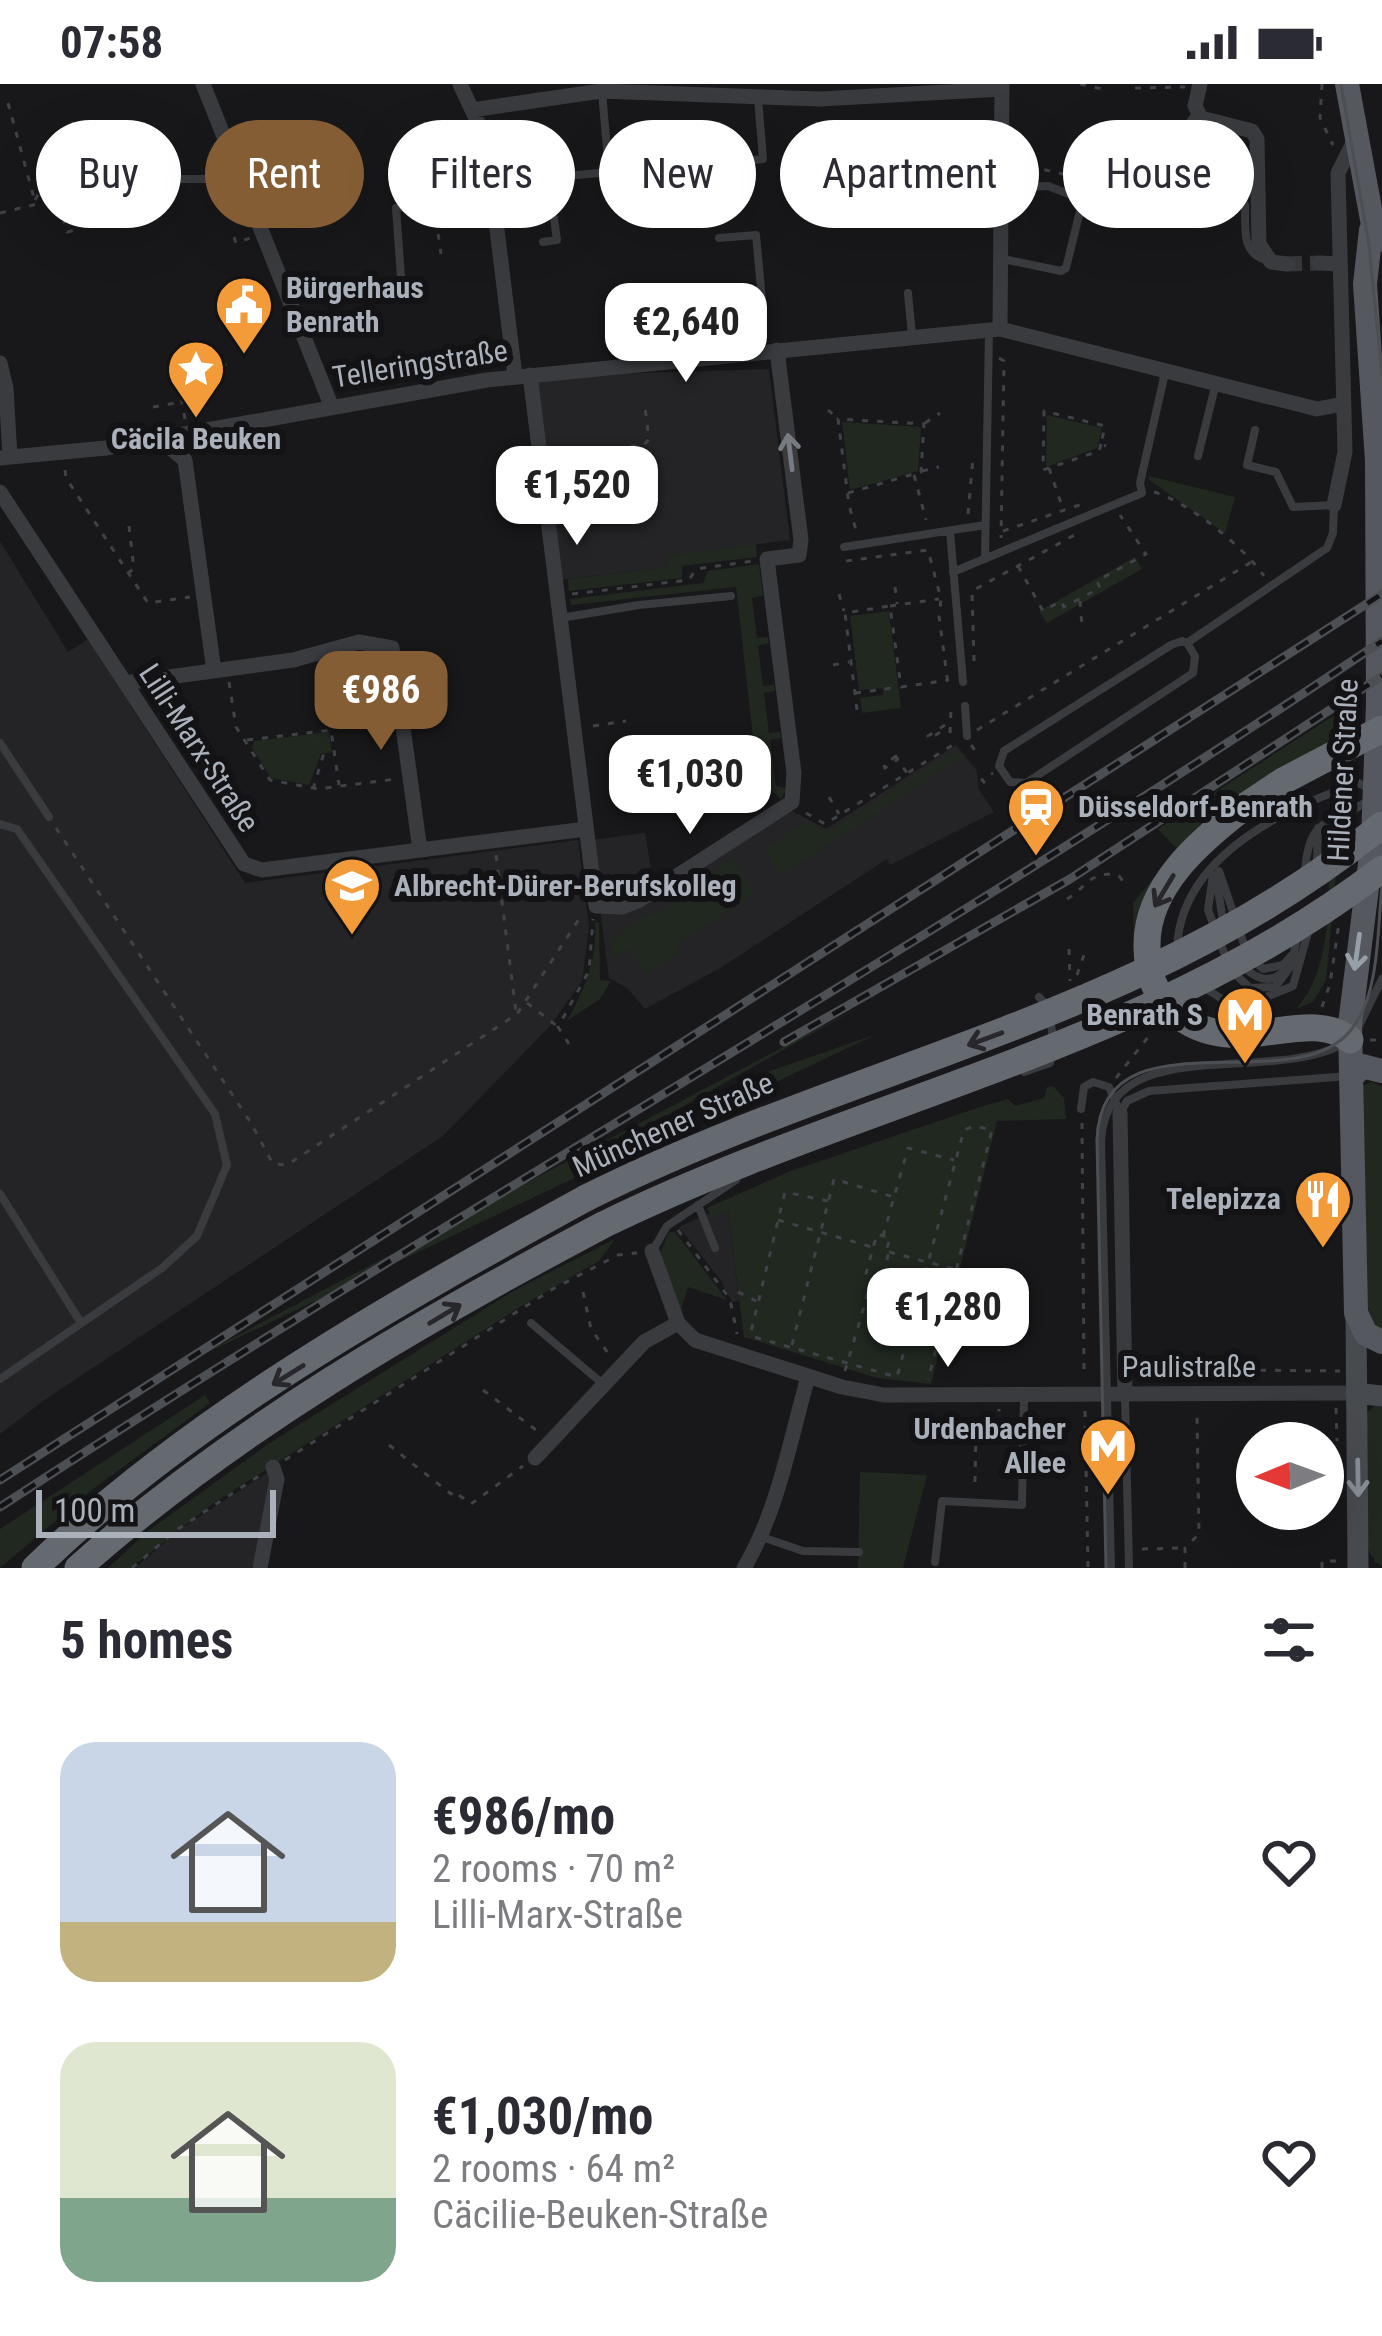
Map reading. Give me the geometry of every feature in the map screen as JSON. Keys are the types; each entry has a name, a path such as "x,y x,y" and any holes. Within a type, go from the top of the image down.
{"highway":[{"path":"1360,1040 1317,1028 1223,1034 1180,1017 1155,988 1147,942 1159,897 1192,852 1282,781 1382,729"},
{"name":"Münchener Straße","path":"42,1561 101,1508 230,1411 586,1198 744,1126 1024,1025 1139,977 1290,894 1382,825"},
{"name":"Münchener Straße","path":"78,1568 204,1467 377,1354 519,1270 603,1225 755,1156 1035,1056 1152,1007 1300,927 1382,869"},
{"path":"101,1568 198,1485 204,1467"},
{"path":"14,1568 30,1554 42,1561"}],"main road":[{"name":"Hildener Straße","path":"1347,84 1371,230 1382,258"},
{"name":"Hildener Straße","path":"1355,1565 1353,1076 1360,1040 1379,794 1377,461 1365,284 1371,230"},
{"path":"1353,1076 1362,1066 1382,1071"},
{"path":"1356,1313 1366,1334 1382,1342"},
{"path":"1357,1393 1382,1396"}],"street":[{"path":"203,84 218,120"},
{"path":"460,84 477,120"},
{"path":"1200,85 1195,106 1206,120"},
{"path":"472,110 623,87 820,99 1002,86 1002,120"},
{"path":"1196,120 1199,116"},
{"path":"1254,134 1254,175"},
{"path":"1334,505 1345,452 1340,163 1356,137"},
{"path":"1254,212 1259,244 1279,263"},
{"path":"261,228 332,405"},
{"path":"504,228 560,618 575,683 574,728 587,790 586,829 596,906 638,902 792,802 794,773 766,559 807,553 801,540 770,345"},
{"path":"994,329 1002,228"},
{"path":"1320,263 1339,263"},
{"name":"Telleringstraße","path":"5,458 158,438 523,375 770,345 994,329 1317,409 1343,404"},
{"path":"0,363 6,388 5,458"},
{"path":"158,438 185,460 204,596 221,670"},
{"name":"Lilli-Marx-Straße","path":"0,492 244,864 262,870 586,829"},
{"path":"124,683 292,660 359,642 392,648 420,850"},
{"path":"1120,1113 1125,1394"},
{"path":"535,1458 644,1342 678,1324 652,1252"},
{"name":"Paulistraße","path":"678,1324 695,1340 806,1383 884,1395 1357,1393"},
{"path":"744,1568 761,1536 806,1383"},
{"path":"260,1568 277,1479 273,1467"}],"lane":[{"path":"575,175 609,172 602,91"},
{"path":"756,160 763,159 758,96"},
{"path":"1002,259 1061,271 1066,268 1082,203 1039,184"},
{"path":"397,228 401,277"},
{"path":"543,242 557,240 555,228"},
{"path":"719,238 756,235 763,310"},
{"path":"908,293 913,337"},
{"path":"303,334 348,317"},
{"path":"985,559 989,351 994,329"},
{"path":"953,572 1142,493 1140,483 1166,369"},
{"path":"1198,456 1216,381"},
{"path":"1187,643 1328,548 1333,533 1334,505 1293,506 1276,472 1247,465 1255,430"},
{"path":"844,547 986,525"},
{"path":"950,531 963,680"},
{"path":"560,618 639,604 731,596"},
{"path":"1187,643 1196,656 1192,673 1026,783 1010,782 999,766 1004,752 1171,645 1187,643"},
{"path":"964,706 967,736"},
{"path":"0,743 49,818"},
{"path":"1216,864 1208,910 1227,960 1250,988 1275,987 1285,978 1306,909 1293,986 1237,1009 1183,969 1177,952 1182,919 1216,864 1247,836 1303,803 1359,783 1379,794"},
{"path":"1303,890 1309,838 1318,828 1379,794"},
{"path":"0,824 17,830 215,1114 227,1165 197,1235 162,1268 0,1379"},
{"path":"1314,888 1318,828"},
{"path":"1216,864 1241,940 1256,964 1274,969 1295,952"},
{"path":"1111,1568 1101,1141 1112,1090 1154,1072 1296,1060 1360,1040 1382,979"},
{"path":"1020,1073 1053,1060 1052,1022 1039,997"},
{"path":"1120,1113 1127,1101 1148,1091 1353,1076"},
{"path":"652,1252 668,1226 758,1165 1001,1079"},
{"path":"1082,1109 1082,1091 1093,1082 1112,1090 1120,1113"},
{"path":"0,1194 81,1323"},
{"path":"698,1205 715,1248"},
{"path":"531,1323 605,1386"},
{"path":"1125,1394 1130,1568"},
{"path":"935,1562 942,1502 1022,1504 1024,1395"},
{"path":"761,1536 803,1551 859,1552"}],"path":[{"path":"1080,84 1102,89"},
{"path":"1322,84 1320,118 1340,163"},
{"path":"1135,88 1200,85"},
{"path":"0,213 36,202 8,103"},
{"path":"67,228 68,232 76,230"},
{"path":"438,228 441,254"},
{"path":"989,351 1004,361 1001,552"},
{"path":"153,407 182,401 177,374 235,363"},
{"path":"182,397 197,394"},
{"path":"621,456 625,447 644,445 649,439 645,406"},
{"path":"828,410 838,419 924,424 940,413"},
{"path":"1044,411 1105,426 1099,451 1049,468 1042,470 1044,411"},
{"path":"838,419 862,559"},
{"path":"924,424 917,473 926,520"},
{"path":"848,493 939,467"},
{"path":"1049,468 1064,510"},
{"path":"69,482 148,603 204,596"},
{"path":"1142,493 1156,491 1174,500 1253,561 1271,587"},
{"path":"1001,532 1093,500"},
{"path":"1169,508 1174,500"},
{"path":"1017,565 1043,611 1061,601 1064,607 1100,587 1097,581 1146,554 1120,514"},
{"path":"855,694 963,680 975,660 972,591 1079,535 1088,516"},
{"path":"128,572 134,569 129,526"},
{"path":"846,561 928,550 941,599 948,682"},
{"path":"557,596 689,580 695,569 766,559"},
{"path":"985,559 996,582"},
{"path":"792,802 825,824 1253,561"},
{"path":"895,587 901,687"},
{"path":"839,594 857,710"},
{"path":"1173,598 1179,606"},
{"path":"844,613 941,599"},
{"path":"1080,599 1082,626"},
{"path":"1114,634 1119,643"},
{"path":"833,664 851,662"},
{"path":"221,670 236,727 270,780 313,788 410,777"},
{"path":"951,711 946,727 956,743"},
{"path":"574,728 626,722"},
{"path":"244,741 332,730 339,787"},
{"path":"967,736 980,757"},
{"path":"313,788 323,756 335,754"},
{"path":"896,757 907,773"},
{"path":"830,797 840,816"},
{"path":"49,818 273,1163 287,1165 517,1014 587,907 596,906 589,970 559,1027"},
{"path":"494,841 517,1014"},
{"path":"1066,899 1099,874 1119,876 1128,888"},
{"path":"1070,992 1086,949"},
{"path":"525,1002 559,1027 569,1044"},
{"path":"1112,1090 1152,1032"},
{"path":"1360,1040 1382,1040"},
{"path":"1082,1109 1088,1568"},
{"path":"737,1332 751,1332 846,1366 897,1378 928,1381 992,1130 974,1126 964,1130 897,1378"},
{"path":"602,1165 656,1136 664,1142"},
{"path":"883,1236 908,1148 956,1160"},
{"path":"791,1347 834,1179 894,1197"},
{"path":"751,1332 785,1192 828,1201"},
{"path":"778,1220 873,1247"},
{"path":"668,1226 677,1229 730,1299 737,1332 734,1354"},
{"path":"890,1252 882,1278 866,1273 877,1234 890,1238 886,1251 890,1252 928,1262 956,1270"},
{"path":"132,1568 178,1529 551,1290 618,1255 652,1252"},
{"path":"846,1366 873,1276"},
{"path":"583,1292 591,1328 621,1368"},
{"path":"738,1292 758,1302"},
{"path":"908,1337 937,1344"},
{"path":"1084,1370 1098,1369"},
{"path":"1124,1369 1339,1371"},
{"path":"483,1390 551,1442"},
{"path":"975,1482 976,1429 992,1430 999,1421 1000,1395"},
{"path":"1185,1568 1185,1548 1198,1534 1197,1416"},
{"path":"388,1445 471,1504 535,1458"},
{"path":"1142,1549 1185,1548"},
{"path":"1322,1568 1322,1561 1355,1565"}],"shaded area":[{"path":"769,369 790,540 669,555 669,567 559,580 534,382 540,376"},
{"path":"1047,415 1102,428 1097,448 1046,467"},
{"path":"842,422 921,427 918,471 850,490"},
{"path":"1149,476 1235,497 1225,533 1149,480"},
{"path":"0,541 68,652 88,639 245,883 578,840 589,927 582,981 551,1025 443,1136 0,1434"},
{"path":"756,544 757,557 682,566 682,578 569,591 568,579 669,567 668,555"},
{"path":"1135,557 1142,569 1047,623 1039,611"},
{"path":"759,564 763,596 752,598 757,638 768,637 769,643 758,646 763,686 774,685 775,691 764,693 769,733 780,732 781,738 770,740 776,786 787,788 781,799 773,791 760,799 736,587 571,605 570,599 703,583 708,571"},
{"path":"889,611 901,708 862,713 860,698 883,695 883,688 859,690 850,616"},
{"path":"1358,700 1358,735 1237,805 1134,953 1133,903 1177,849 1158,829"},
{"path":"329,732 332,752 321,754 309,785 271,778 252,748 254,741"},
{"path":"956,745 977,771 978,788 994,812 890,865 887,859 722,967 645,1009 627,988 609,978 591,840 645,833 654,887 788,809 826,829"},
{"path":"957,752 966,755 781,876 764,849 805,822 831,830"},
{"path":"1341,821 1326,980 1313,1002 1296,1009 1308,992 1323,950 1329,879 1326,835"},
{"path":"732,858 755,893 677,945 680,953 647,975 630,949 614,959 611,940 649,912 655,916"},
{"path":"599,922 600,980 611,981 600,999 567,1021 588,974 595,923"},
{"path":"863,1005 659,1120 664,1126 747,1079 877,1034 185,1363"},
{"path":"1372,1082 1382,1087 1382,1331 1365,1317 1361,1086"},
{"path":"1053,1086 1064,1098 1066,1119 997,1121 931,1384 877,1378 744,1337 728,1211 712,1217 707,1208 788,1172 980,1107 1008,1099 1015,1106 1044,1098 1047,1087"},
{"path":"723,1207 728,1210 739,1301 732,1302 679,1227"},
{"path":"669,1232 675,1232 727,1300 688,1287 681,1310 660,1254"},
{"path":"615,1239 599,1261 211,1505 131,1568 108,1568 148,1531 268,1444 515,1290"},
{"path":"205,1395 210,1403 93,1489 0,1568 0,1529"},
{"path":"1382,1407 1382,1566 1368,1549 1366,1413"},
{"path":"270,1471 276,1475 259,1561 250,1568 135,1568 179,1530"},
{"path":"860,1472 927,1475 903,1568 858,1568"}],"tunnel":[{"path":"1287,264 1320,263"}],"tram line":[{"path":"1341,84 1369,245 1382,375"},
{"path":"1106,1568 1097,1140 1107,1100 1130,1077 1164,1066 1287,1059 1324,1050 1351,1030 1372,981 1382,887"}],"railway":[{"path":"0,1480 1382,594"},
{"path":"0,1507 344,1289 1039,863 1382,641"},
{"path":"784,1042 1070,879 1382,676"}],"place":[{"name":"Bürgerhaus Benrath","path":"244,356"},
{"name":"Cäcila Beuken","path":"196,420"},
{"name":"Düsseldorf-Benrath","path":"1036,858"},
{"name":"Albrecht-Dürer-Berufskolleg","path":"352,937"},
{"name":"Benrath S","path":"1245,1066"},
{"name":"Telepizza","path":"1323,1250"},
{"name":"Urdenbacher Allee","path":"1108,1497"}]}
